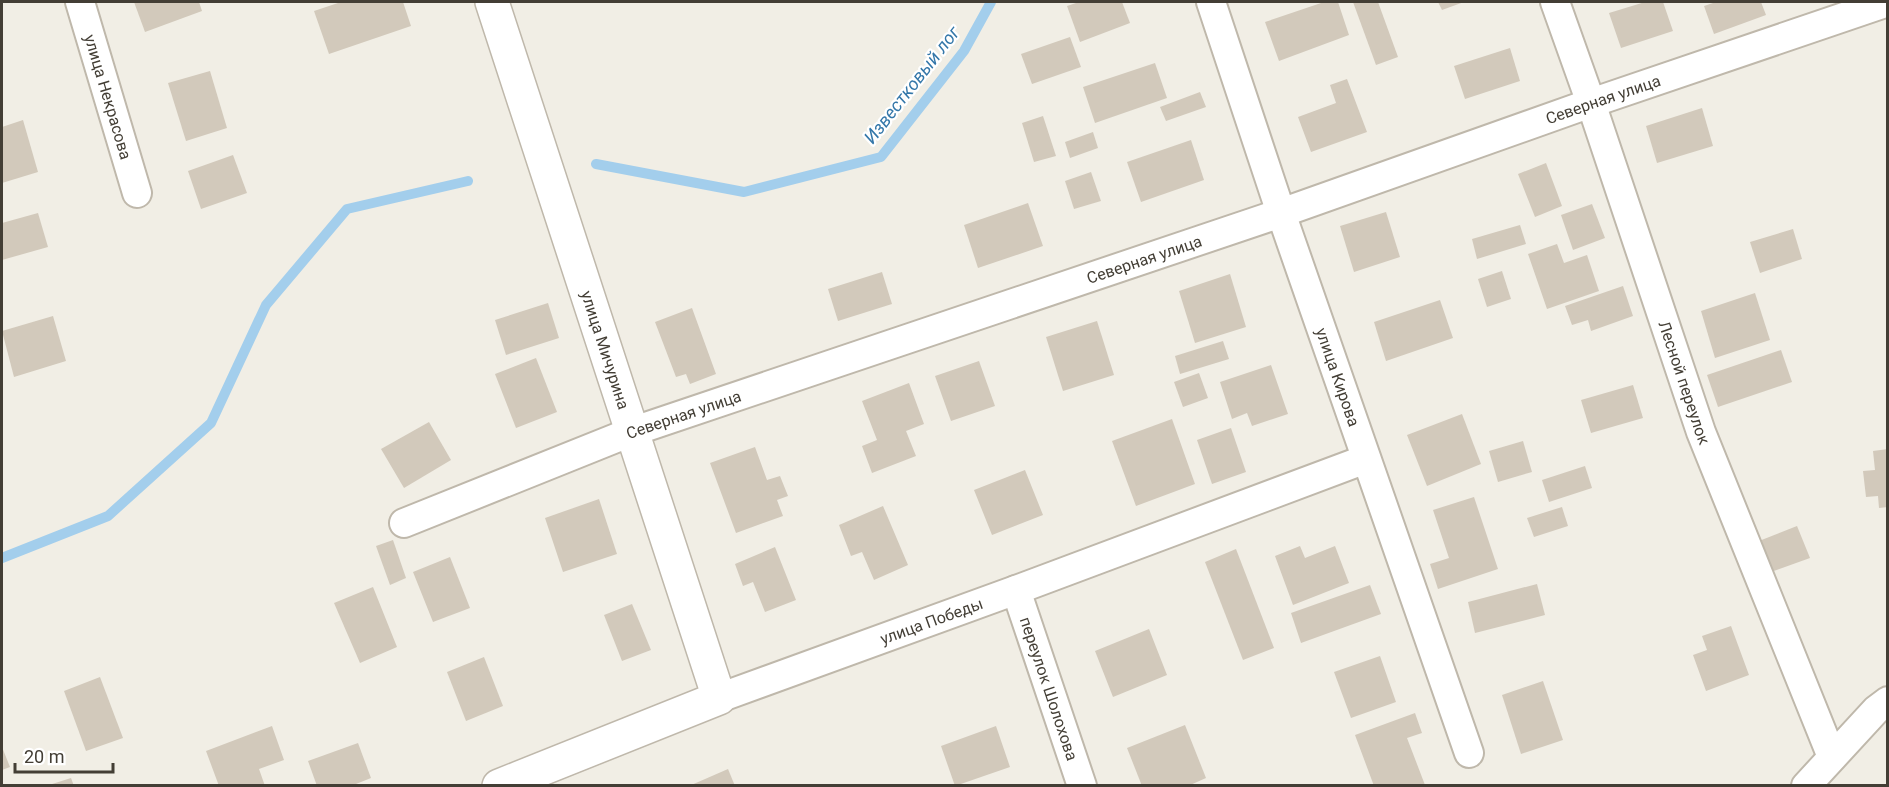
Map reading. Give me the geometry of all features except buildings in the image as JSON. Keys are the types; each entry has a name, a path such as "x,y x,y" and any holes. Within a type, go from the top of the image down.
{"street":[{"name":"улица Некрасова","path":"80,2 137,193"},
{"name":"улица Мичурина","path":"492,2 719,698"},
{"name":"улица Кирова","path":"1211,2 1365,459 1469,753"},
{"name":"Лесной переулок","path":"1555,2 1701,432 1832,757"},
{"name":"Северная улица","path":"404,523 632,432 1281,213 1591,103 1887,2"},
{"name":"улица Победы","path":"499,786 719,698 1365,459"},
{"name":"переулок Шолохова","path":"1016,590 1082,786"},
{"path":"1806,786 1887,701"}],"waterway":[{"name":"Известковый лог","path":"596,164 744,192 881,157 964,51 991,2"},
{"name":"Известковый лог","path":"2,558 108,516 211,423 266,305 347,209 468,181"}]}
